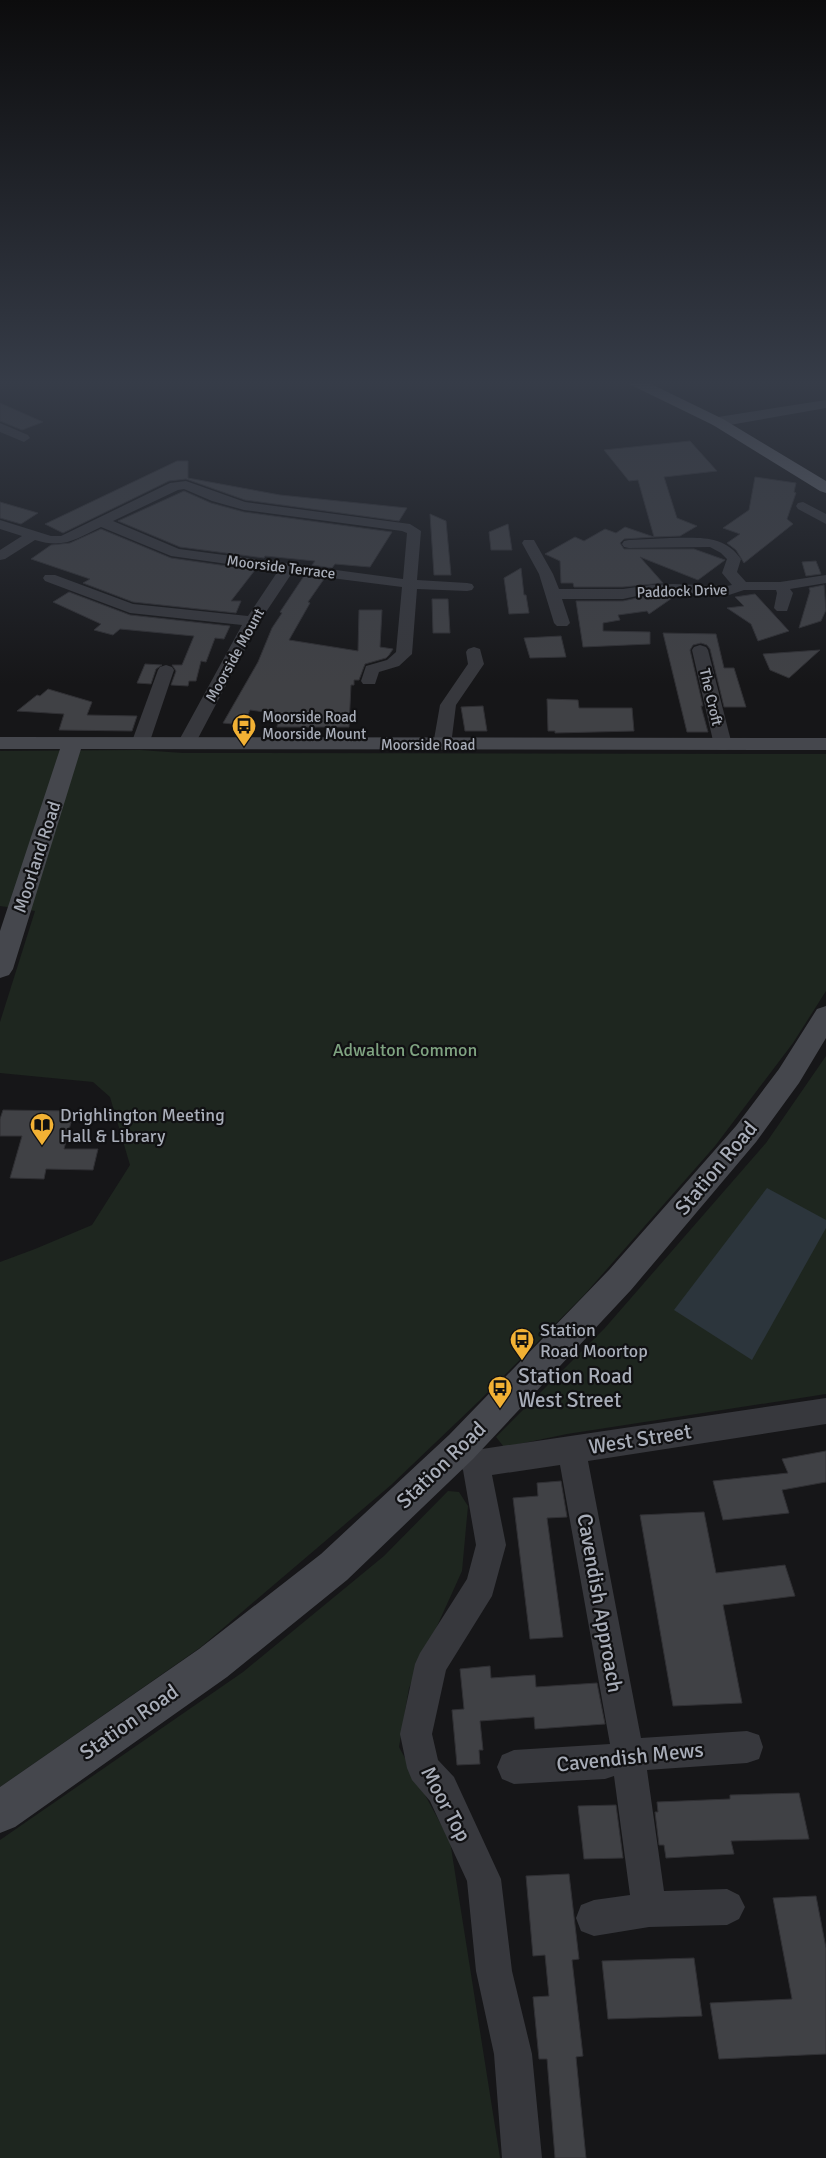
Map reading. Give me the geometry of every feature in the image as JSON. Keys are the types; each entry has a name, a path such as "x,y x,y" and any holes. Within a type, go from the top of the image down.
{"street":[{"path":"0,524 50,540 63,540 175,486 186,485 217,498 244,506 405,527 414,531 404,654 393,663 372,669 369,681"},
{"path":"803,506 826,520"},
{"name":"Moorside Terrace","path":"102,522 176,554 410,584 467,587"},
{"path":"0,556 32,535"},
{"path":"630,544 717,540 734,559 729,573 742,586"},
{"path":"529,543 546,574 562,623"},
{"name":"Moorside Mount","path":"186,744 252,621 287,569"},
{"path":"50,578 130,608 252,621"},
{"name":"Paddock Drive","path":"553,594 624,594 651,589 673,588 729,591 742,586 780,586 826,579"},
{"path":"780,586 785,593 782,608"},
{"name":"The Croft","path":"700,650 722,745"},
{"path":"442,745 448,705 476,664 474,652"},
{"path":"140,744 166,670"},
{"name":"Moorside Road","path":"0,744 826,744"},
{"name":"Moorland Road","path":"0,969 62,782 72,744"},
{"name":"Station Road","path":"0,1812 213,1663 469,1456 746,1134 789,1076 826,1016"},
{"name":"West Street","path":"469,1456 572,1450 826,1411"},
{"name":"Cavendish Approach","path":"572,1450 628,1755 649,1909"},
{"name":"Moor Top","path":"469,1456 491,1545 481,1585 431,1664 416,1734 424,1768 442,1789 484,1879 494,1971 513,2054 522,2158"},
{"name":"Cavendish Mews","path":"514,1767 605,1762 628,1755 747,1747"},
{"path":"594,1918 649,1909 727,1907"}],"green space":[{"name":"Adwalton Common","path":"140,750 183,753 826,754 826,991 793,1043 715,1146 585,1294 479,1401 391,1485 201,1647 0,1787 0,1262 92,1225 130,1165 110,1097 93,1082 0,1073 0,1022 35,911 0,906 0,751"},
{"path":"826,1056 826,1394 567,1434 504,1447 496,1437 604,1329 766,1143"},
{"path":"448,1491 459,1492 468,1506 462,1571 409,1688 399,1747 450,1841 500,2158 0,2158 0,1840 243,1672 384,1556"}],"shaded area":[{"path":"767,1188 826,1220 826,1228 752,1360 674,1310"}],"building":[{"path":"132,483 166,483 63,533 45,524"},
{"path":"196,483 213,483 280,495 407,508 399,521 245,500"},
{"path":"639,483 666,483 677,518 697,526 680,536 654,537"},
{"path":"754,483 796,483 794,492 796,493 787,519 793,524 744,563 736,550 727,543 740,534 723,528 749,510"},
{"path":"184,491 211,503 244,512 392,532 370,567 335,564 332,568 312,565 315,561 265,556 264,558 180,547 118,521"},
{"path":"0,502 38,513 21,524 0,518"},
{"path":"430,514 446,521 451,575 434,575"},
{"path":"508,524 512,550 491,550 489,532"},
{"path":"625,527 654,537 624,539 620,543 624,549 694,549 725,560 698,580 640,557 663,583 623,587 574,587 573,583 561,583 560,561 545,554 575,537 584,541 605,529 616,533"},
{"path":"101,529 171,558 255,570 231,601 241,601 236,613 133,602 83,583 90,579 31,559 51,545 70,543"},
{"path":"816,561 821,574 806,576 802,562"},
{"path":"521,568 524,595 526,595 529,613 509,614 504,578"},
{"path":"304,576 324,579 308,602 310,603 289,640 358,651 359,610 382,610 380,647 393,649 386,658 365,664 359,680 354,680 354,685 351,685 349,727 277,727 279,714 250,710 243,725 223,723 258,662 272,628 282,613 280,612"},
{"path":"824,585 826,610 821,621 799,628 810,591 809,588"},
{"path":"69,592 130,615 230,626 224,639 215,638 206,662 201,661 196,681 189,681 188,686 171,685 176,671 172,665 182,665 194,636 120,629 113,635 94,630 101,624 53,602"},
{"path":"673,594 675,596 649,614 647,611 618,615 620,620 603,623 603,631 650,632 650,644 583,647 576,601 623,601 651,595"},
{"path":"755,594 789,631 758,641 751,624 727,608 744,606 735,597"},
{"path":"432,599 448,599 450,633 433,633"},
{"path":"663,633 716,634 724,668 734,668 746,707 724,707 710,649 707,645 701,643 693,645 690,650 708,732 687,732"},
{"path":"561,636 566,657 530,658 524,638"},
{"path":"820,650 789,678 770,670 763,654"},
{"path":"145,664 162,665 156,669 151,684 137,683"},
{"path":"48,689 92,702 87,715 137,716 132,731 59,730 64,714 17,711"},
{"path":"547,699 578,700 579,708 632,708 634,731 555,733 555,731 548,731"},
{"path":"483,706 487,731 465,731 461,707"},
{"name":"Drighlington Meeting Hall & Library","path":"3,1110 74,1111 64,1149 98,1149 93,1170 46,1169 44,1179 10,1178 22,1136 0,1136 0,1119"},
{"path":"826,1451 826,1482 782,1490 789,1513 723,1520 713,1481 788,1473 782,1459"},
{"path":"561,1481 567,1517 547,1518 563,1637 530,1639 513,1498 538,1496 537,1483"},
{"path":"704,1512 716,1573 785,1565 795,1596 723,1605 742,1703 673,1706 640,1515"},
{"path":"490,1666 491,1678 535,1675 536,1687 597,1683 605,1724 535,1729 534,1717 480,1721 483,1750 479,1750 480,1764 457,1765 452,1710 464,1709 460,1669"},
{"path":"799,1793 809,1839 731,1841 734,1854 666,1858 664,1845 659,1845 655,1812 658,1812 657,1802 730,1799 730,1795"},
{"path":"616,1805 623,1858 584,1859 578,1806"},
{"path":"569,1874 579,1959 572,1960 583,2056 576,2057 586,2158 555,2158 547,2059 539,2059 533,1997 549,1996 545,1955 533,1956 526,1876"},
{"path":"816,1896 826,1948 826,2054 719,2059 710,2003 792,1999 773,1898"},
{"path":"694,1958 702,2016 608,2019 602,1961"}],"place":[{"name":"Moorside Road Moorside Mount","path":"244,747"},
{"name":"Drighlington Meeting Hall & Library","path":"42,1146"},
{"name":"Station Road Moortop","path":"522,1361"},
{"name":"Station Road West Street","path":"500,1409"}]}
